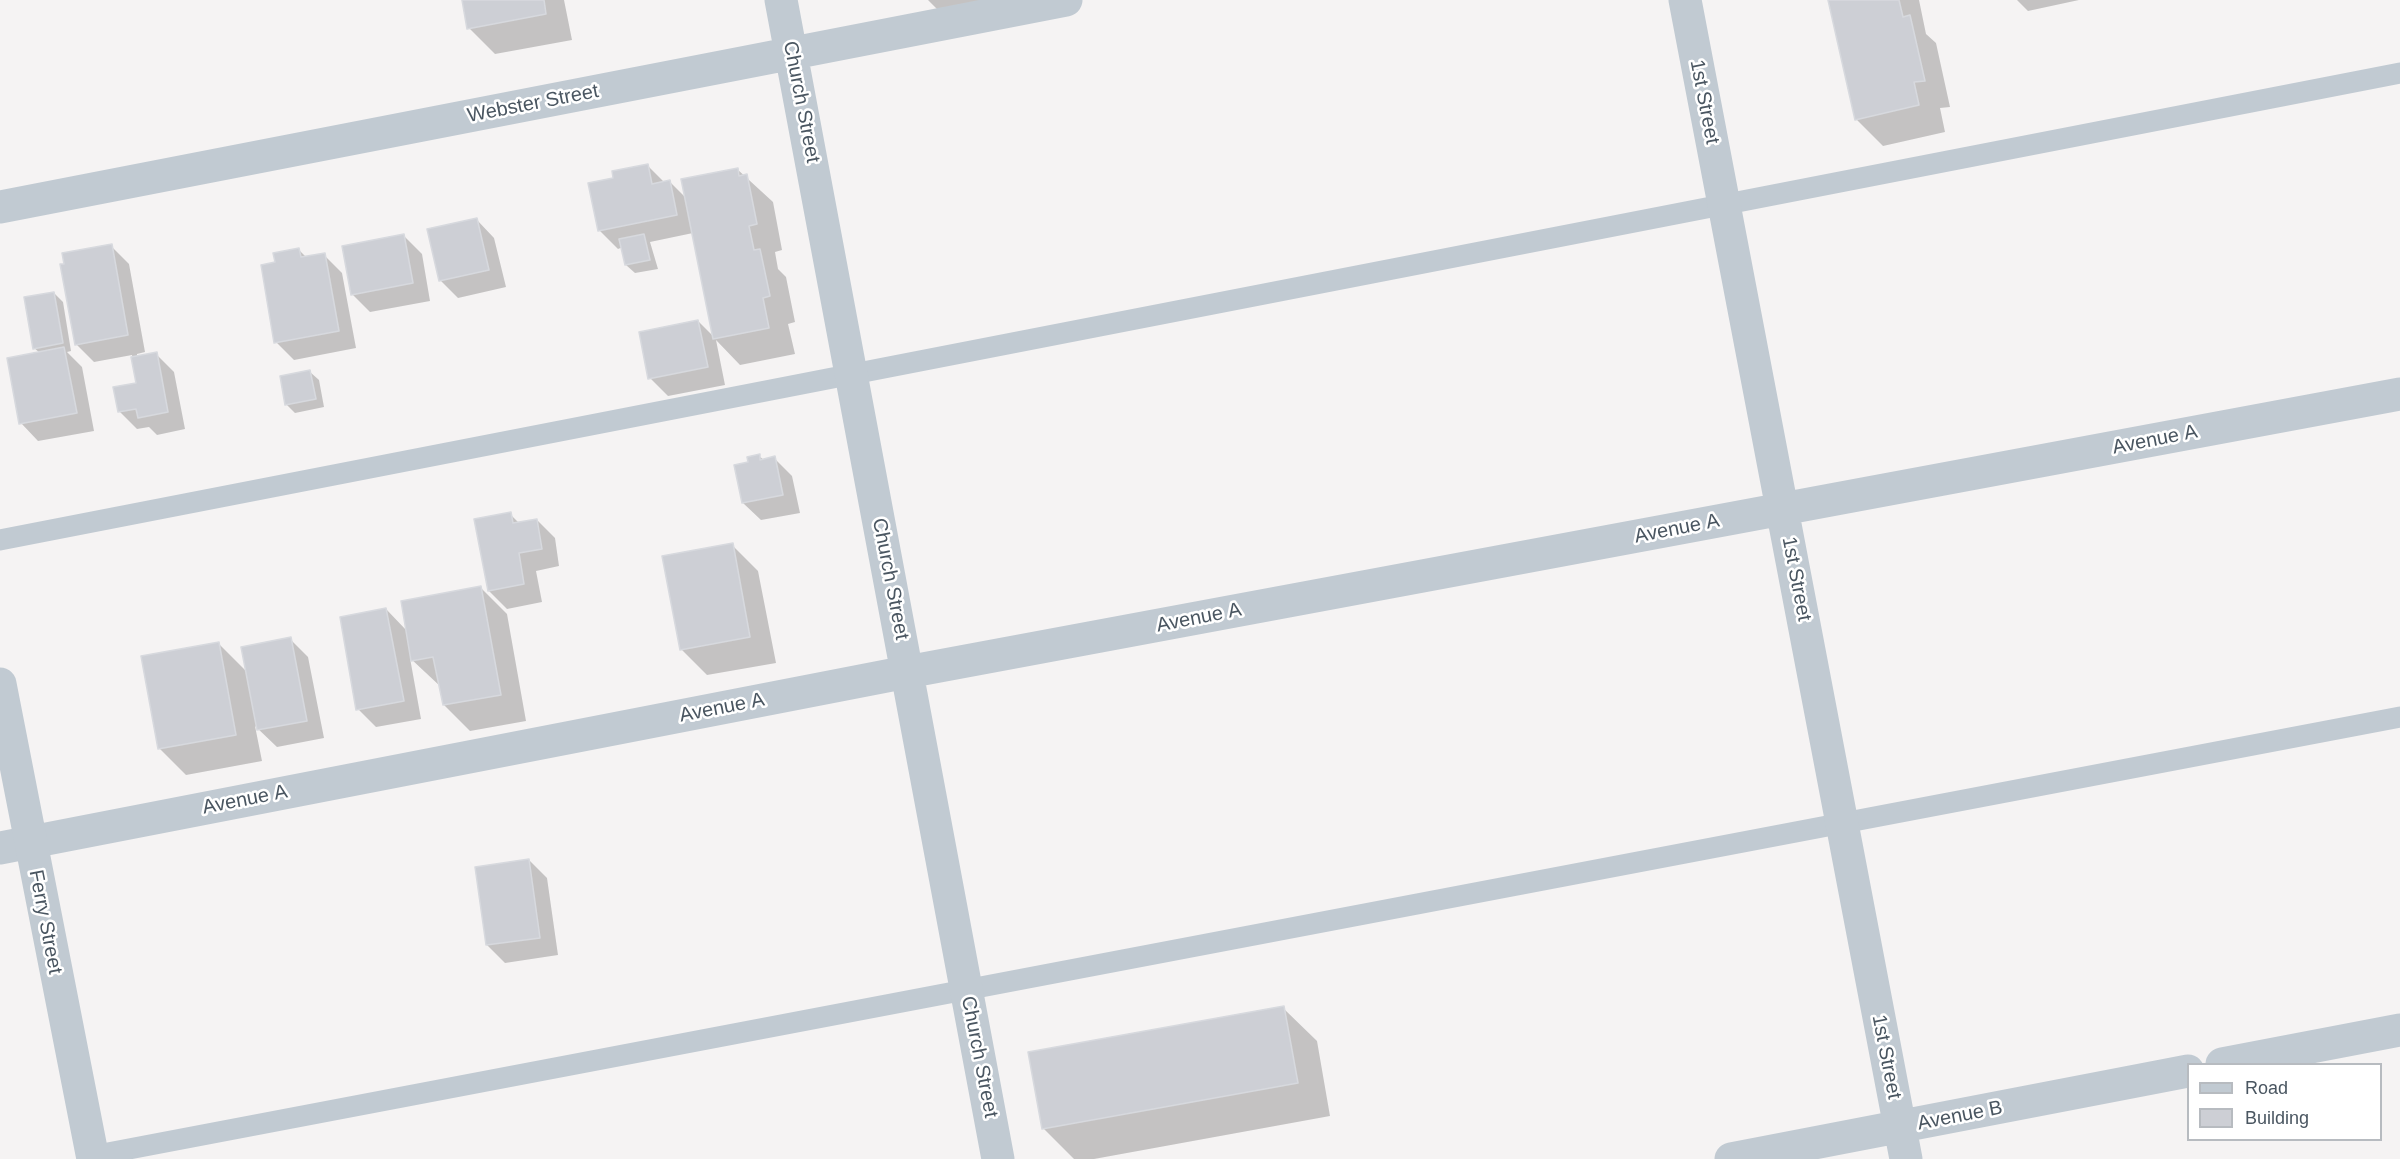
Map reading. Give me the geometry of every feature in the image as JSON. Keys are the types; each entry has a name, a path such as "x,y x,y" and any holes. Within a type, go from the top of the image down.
{"street":[{"name":"Church Street","path":"781,0 998,1159"},
{"name":"Webster Street","path":"0,207 1066,0"},
{"name":"1st Street","path":"1685,0 1906,1159"},
{"name":"Avenue A","path":"15,845 907,672 2400,394"},
{"name":"Ferry Street","path":"0,684 15,845 93,1158"},
{"path":"2232,1063 2400,1030"},
{"name":"Avenue B","path":"1731,1159 2187,1071"}],"lane":[{"path":"0,540 2400,73"},
{"path":"93,1158 2400,717"}],"building":[{"path":"462,0 544,0 546,14 467,29"},
{"path":"1828,0 1899,0 1903,17 1910,15 1925,81 1914,82 1919,105 1855,120"},
{"path":"648,164 652,184 670,180 677,215 598,231 588,183 613,178 612,171"},
{"path":"738,168 739,176 747,174 757,224 749,226 754,250 760,249 770,296 763,298 769,328 713,339 681,179"},
{"path":"477,218 489,270 439,281 427,229"},
{"path":"404,234 413,283 351,295 342,246"},
{"path":"644,234 650,260 625,265 619,239"},
{"path":"112,244 128,335 75,345 60,264 64,264 62,253"},
{"path":"299,248 301,257 325,253 339,331 274,343 261,265 275,262 273,253"},
{"path":"54,292 63,343 33,349 24,297"},
{"path":"698,320 708,367 648,379 639,332"},
{"path":"64,347 77,413 19,424 7,358"},
{"path":"157,352 168,412 138,418 136,409 118,412 113,387 136,383 131,357"},
{"path":"310,370 316,399 285,405 280,376"},
{"path":"760,454 760,460 775,456 783,495 742,503 734,465 748,462 747,457"},
{"path":"511,512 513,523 537,519 542,549 519,553 524,584 488,591 474,519"},
{"path":"733,543 750,637 680,650 662,556"},
{"path":"481,586 501,695 443,705 433,657 411,661 401,601"},
{"path":"386,608 404,701 356,710 340,617"},
{"path":"291,637 307,721 257,730 241,647"},
{"path":"219,642 236,735 158,749 141,656"},
{"path":"529,859 540,938 486,945 475,867"},
{"path":"1284,1006 1298,1083 1042,1129 1028,1052"}]}
